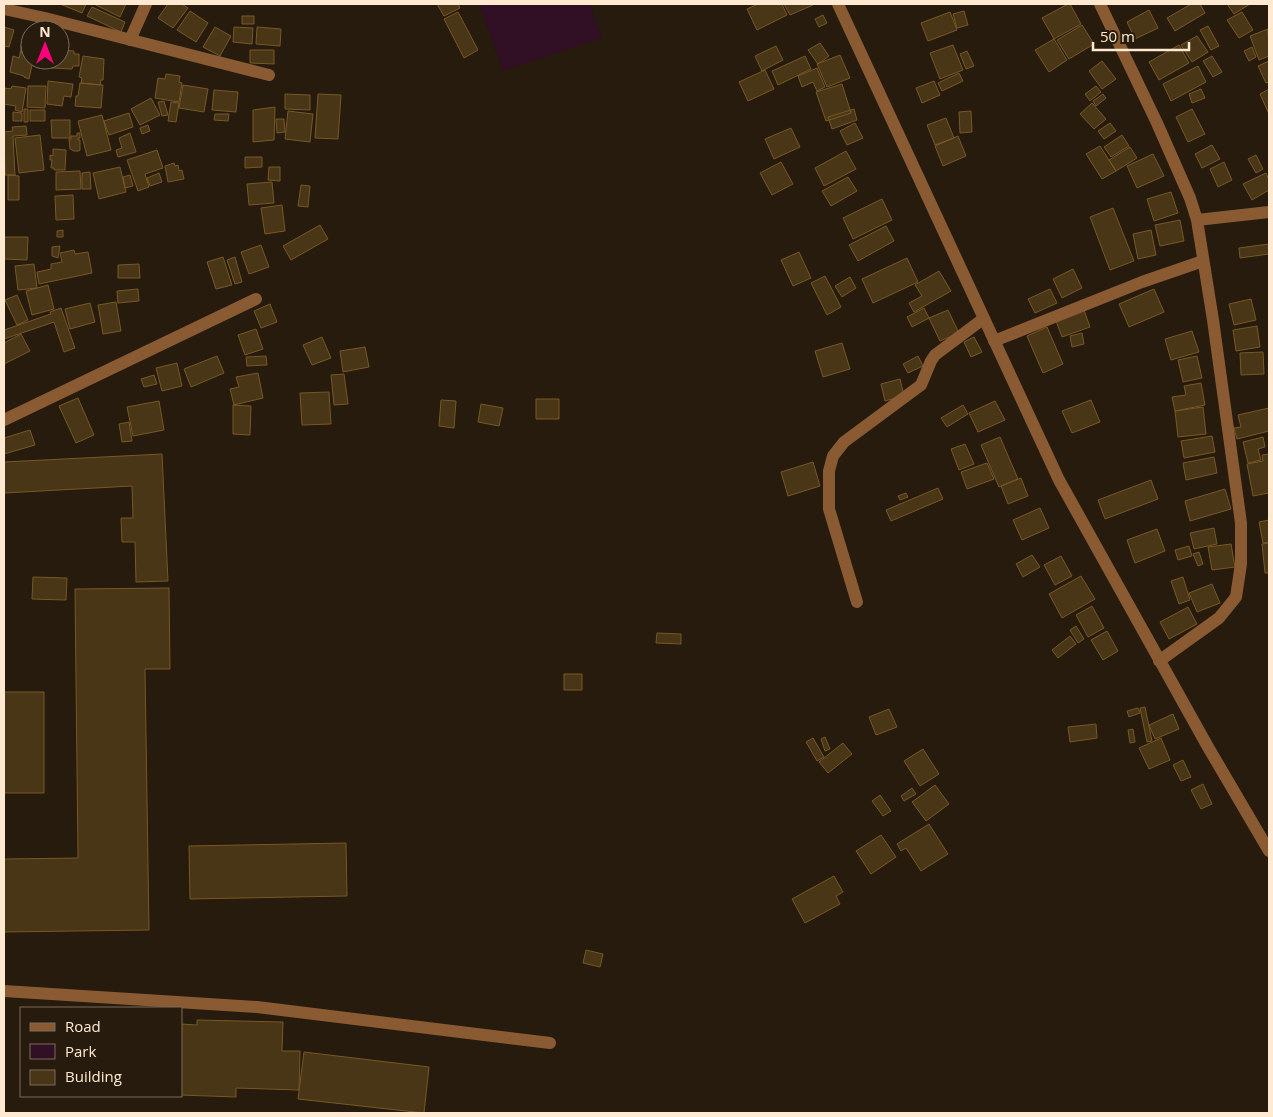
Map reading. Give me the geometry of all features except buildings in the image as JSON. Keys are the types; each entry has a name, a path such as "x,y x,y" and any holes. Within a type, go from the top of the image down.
{"street":[{"path":"130,40 146,4"},
{"path":"838,4 1059,480 1159,661 1269,850"},
{"path":"1100,4 1157,123 1190,198 1197,220 1241,523 1241,564 1236,597 1219,618 1159,661"},
{"path":"4,9 269,75"},
{"path":"1197,220 1269,212"},
{"path":"994,341 1142,282 1203,261"},
{"path":"4,420 256,299"},
{"path":"857,602 829,509 829,470 833,456 844,442 921,385 935,355 983,319"},
{"path":"4,991 257,1007 550,1043"}],"green space":[{"path":"479,4 590,4 602,38 503,71"}]}
